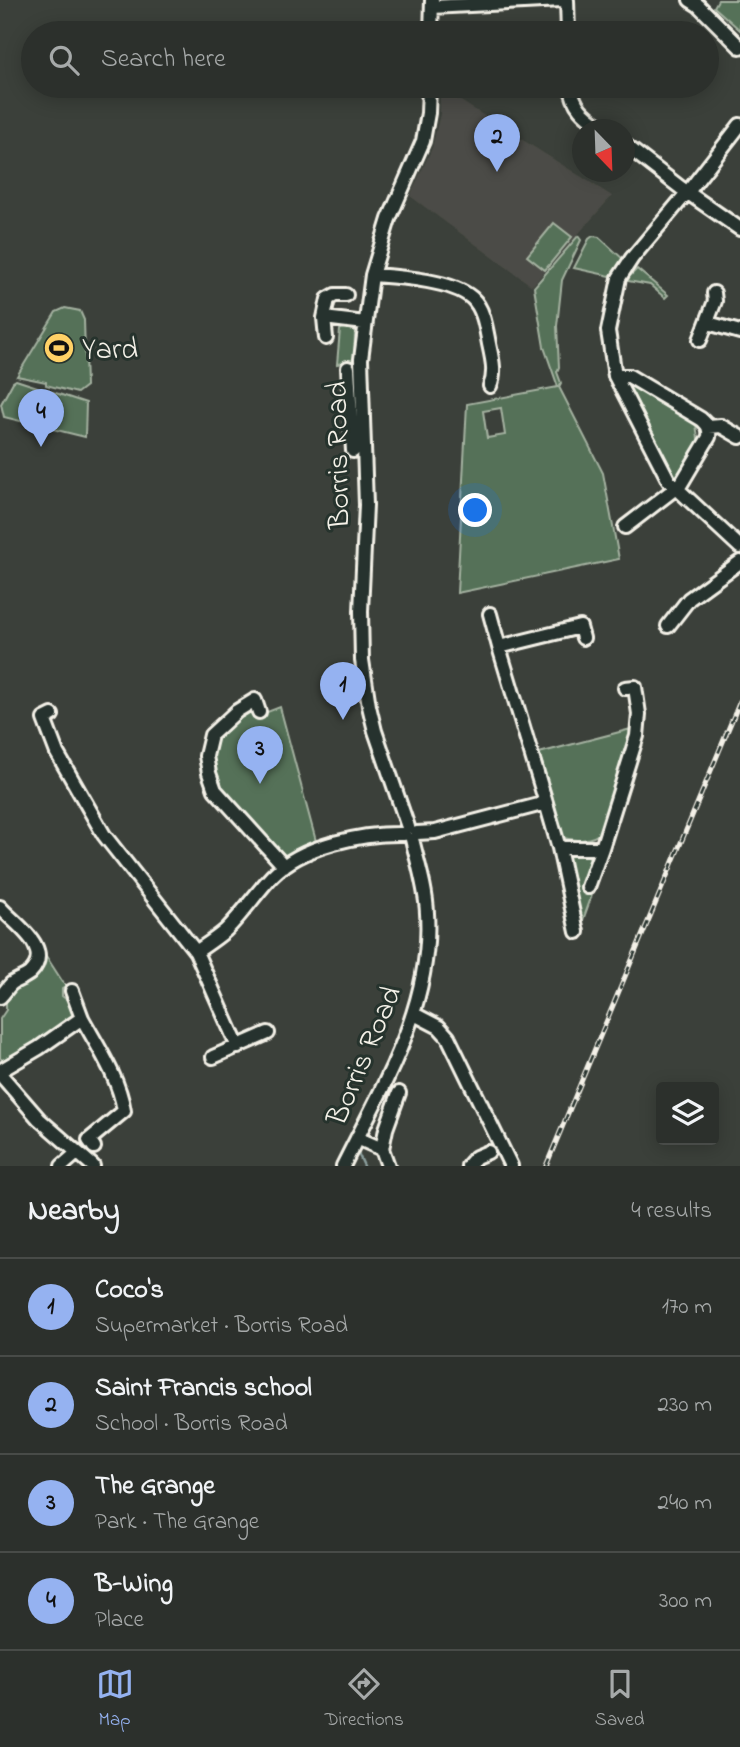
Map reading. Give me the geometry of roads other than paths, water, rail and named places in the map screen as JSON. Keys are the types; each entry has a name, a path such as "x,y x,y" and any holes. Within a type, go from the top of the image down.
{"street":[{"path":"432,4 565,0 567,21"},
{"path":"697,2 715,21"},
{"path":"719,25 740,47"},
{"name":"Borris Road","path":"343,1166 400,1050 414,1014 423,978 428,915 424,888 411,834 382,757 369,706 362,660 361,611 366,505 356,408 372,275 387,227 423,141 429,98"},
{"path":"573,98 579,110 591,119"},
{"path":"740,125 632,258 619,278 608,331 615,376 669,481 740,547"},
{"path":"635,152 740,229"},
{"path":"372,275 436,284 472,298 479,307 491,352 493,374 490,386"},
{"path":"701,340 709,323 715,301 714,293"},
{"path":"326,338 324,318 328,299 335,295 346,295"},
{"path":"324,318 365,323"},
{"path":"709,323 740,332"},
{"path":"348,368 356,408 353,451"},
{"path":"615,376 629,376 701,419 709,427 709,437 681,484 625,527"},
{"path":"709,427 721,426 740,437"},
{"path":"668,626 689,599 740,562"},
{"path":"491,614 547,803 577,932"},
{"path":"499,647 580,627 583,638"},
{"path":"588,887 634,750 638,729 635,687 625,688"},
{"path":"259,712 255,700 237,711 211,735 207,764 215,790 284,866"},
{"path":"52,715 44,719 57,753 104,835 196,953 237,1047"},
{"path":"196,953 225,931 274,874 320,848 348,839 435,832 547,803"},
{"path":"559,848 602,848"},
{"path":"0,906 34,940 38,951 38,960 31,971 11,985 0,997"},
{"path":"72,991 82,1018 122,1098 124,1111 89,1140 94,1147"},
{"path":"414,1014 439,1027 448,1038 511,1166"},
{"path":"82,1018 0,1072 23,1102 93,1166"},
{"path":"213,1057 268,1033"},
{"path":"388,1166 382,1149 399,1093"},
{"path":"357,1138 382,1149"},
{"path":"468,1166 476,1157 488,1152"},
{"path":"62,1166 77,1153"}],"waterway":[{"path":"358,1153 364,1166"}],"railway":[{"path":"546,1166 740,701"}],"place":[{"name":"Saint Francis school","path":"497,172"},
{"name":"Yard","path":"59,348"},
{"name":"B-Wing","path":"41,447"},
{"name":"Coco's","path":"343,720"},
{"name":"The Grange","path":"260,784"}]}
